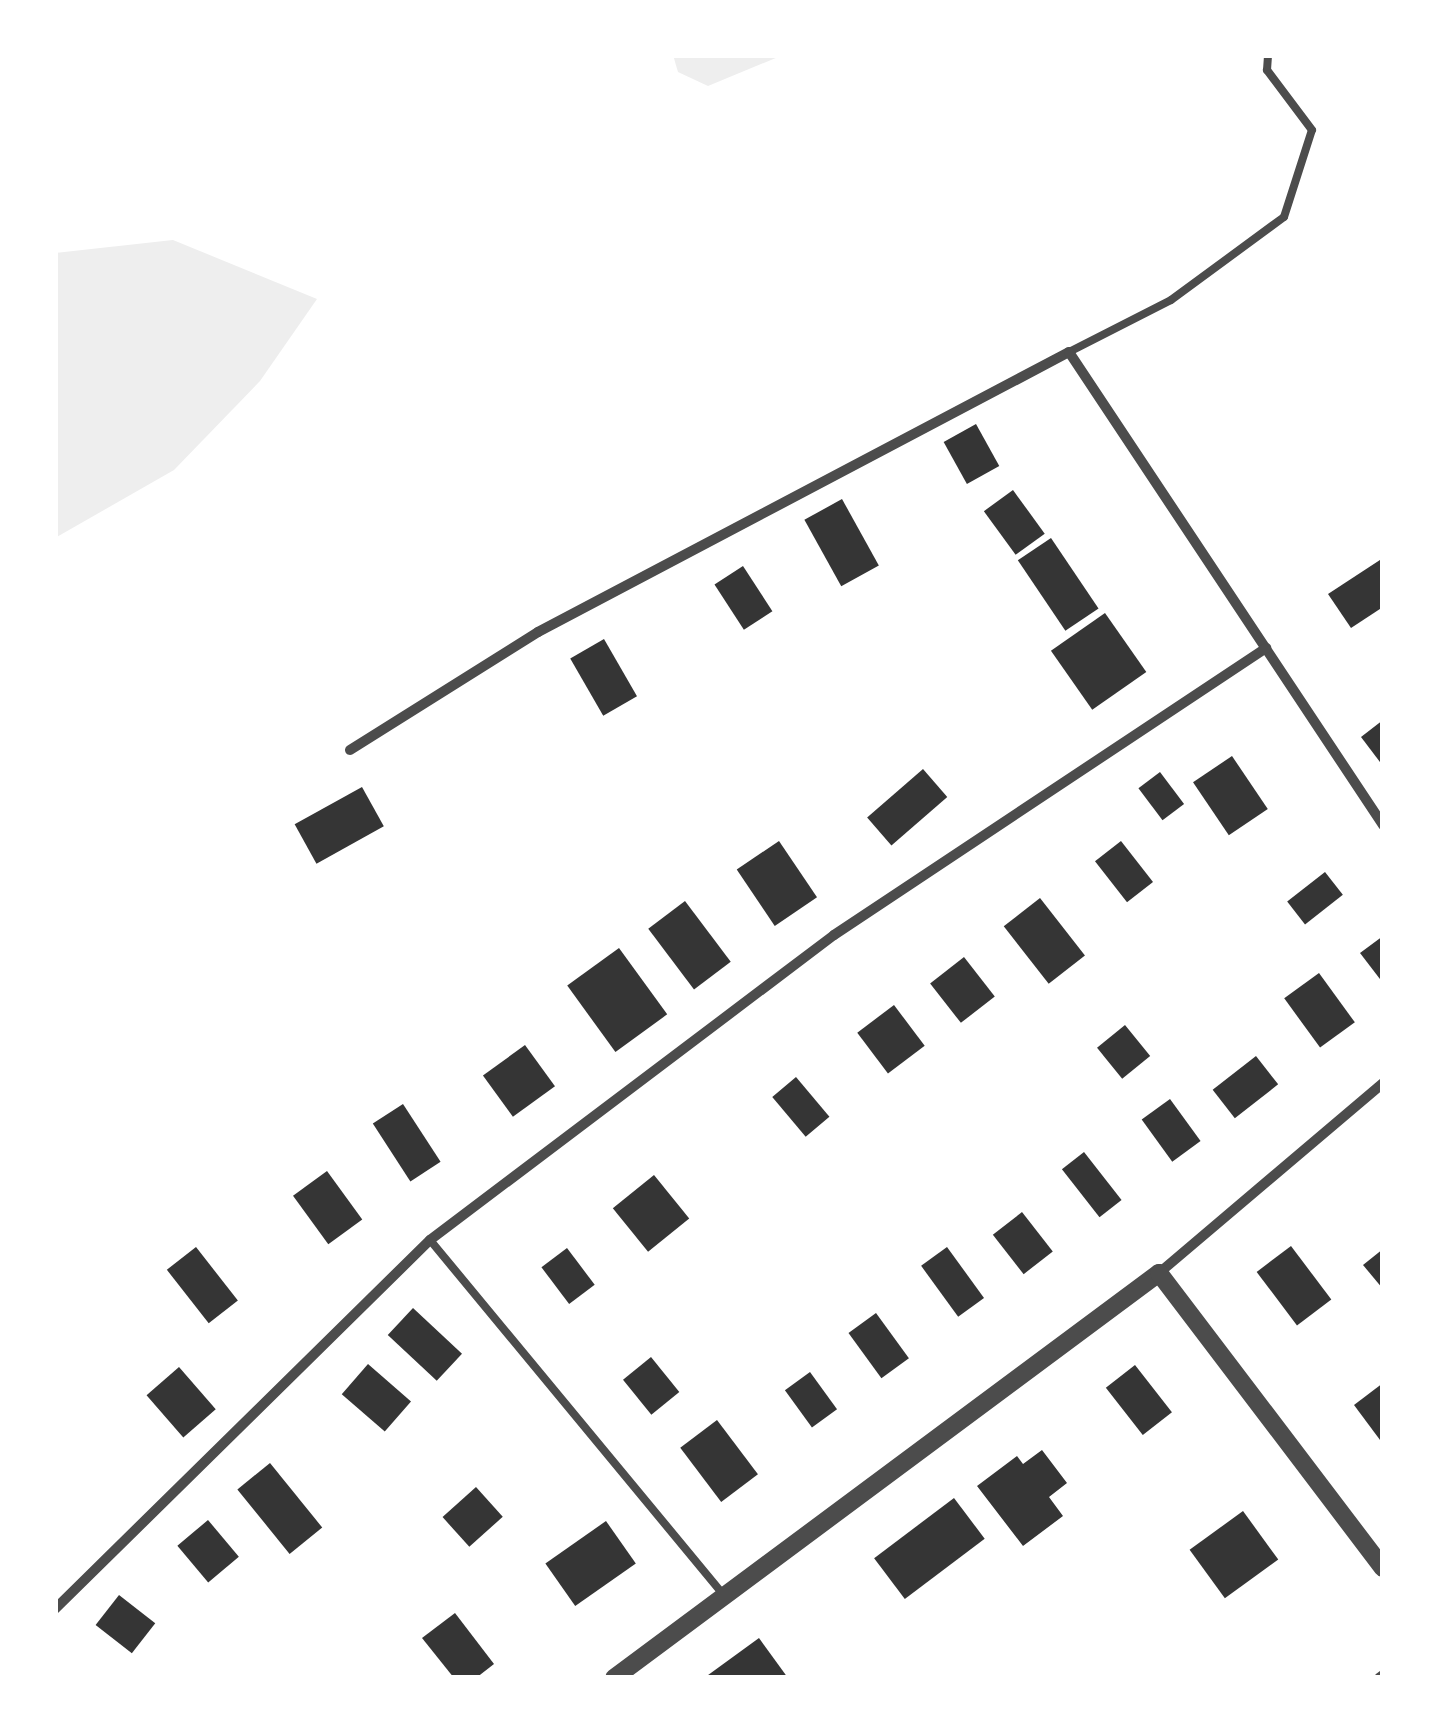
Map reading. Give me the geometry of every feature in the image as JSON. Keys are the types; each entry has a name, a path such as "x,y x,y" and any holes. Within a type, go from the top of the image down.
{"street":[{"path":"350,750 538,632 1069,352 1383,825"},
{"path":"55,1608 430,1240 834,935 1266,648"},
{"path":"614,1678 1159,1273 1383,1083"},
{"path":"1159,1273 1383,1568"}],"lane":[{"path":"1069,352 1171,300 1284,217 1312,130 1267,70 1268,55"},
{"path":"430,1240 724,1596"}],"shaded area":[{"path":"673,55 783,55 708,86 678,72"},
{"path":"173,240 317,299 260,381 174,470 55,538 55,253"}],"building":[{"path":"976,424 999,466 967,484 944,442"},
{"path":"1013,490 1045,534 1016,555 984,511"},
{"path":"842,499 879,565 841,586 804,520"},
{"path":"1051,538 1099,608 1065,631 1018,560"},
{"path":"1383,558 1383,607 1351,628 1328,594"},
{"path":"743,566 772,611 744,630 714,585"},
{"path":"1105,613 1146,672 1092,710 1051,651"},
{"path":"604,639 637,696 603,716 570,658"},
{"path":"1383,720 1383,766 1361,737"},
{"path":"1232,756 1268,809 1229,835 1193,782"},
{"path":"923,769 947,797 891,845 867,818"},
{"path":"1160,772 1184,804 1163,820 1138,788"},
{"path":"362,787 384,826 316,864 295,824"},
{"path":"779,841 817,897 775,926 737,870"},
{"path":"1121,841 1153,882 1127,902 1095,861"},
{"path":"1325,872 1343,895 1305,924 1287,902"},
{"path":"1040,898 1085,956 1049,984 1004,926"},
{"path":"685,901 731,962 694,989 648,929"},
{"path":"1383,936 1383,983 1360,953"},
{"path":"619,948 667,1014 615,1052 567,986"},
{"path":"964,957 995,996 961,1023 930,983"},
{"path":"1319,973 1355,1022 1320,1048 1284,998"},
{"path":"894,1005 925,1046 888,1073 857,1033"},
{"path":"1125,1025 1150,1056 1122,1079 1097,1048"},
{"path":"525,1045 555,1086 513,1117 483,1076"},
{"path":"1256,1056 1278,1084 1235,1118 1213,1090"},
{"path":"796,1077 829,1117 806,1137 772,1097"},
{"path":"1170,1099 1201,1141 1172,1162 1142,1120"},
{"path":"403,1104 441,1162 410,1181 373,1124"},
{"path":"1084,1152 1122,1200 1099,1217 1062,1169"},
{"path":"327,1171 362,1220 328,1244 293,1196"},
{"path":"654,1175 689,1219 648,1252 613,1208"},
{"path":"1022,1212 1053,1251 1024,1274 993,1235"},
{"path":"1291,1246 1331,1300 1297,1325 1257,1272"},
{"path":"196,1247 238,1301 209,1323 167,1270"},
{"path":"947,1247 984,1298 958,1317 921,1266"},
{"path":"567,1248 595,1285 569,1304 541,1267"},
{"path":"1383,1249 1383,1289 1363,1265"},
{"path":"413,1308 462,1354 437,1381 388,1335"},
{"path":"876,1313 909,1358 881,1378 848,1333"},
{"path":"651,1357 679,1392 651,1415 623,1380"},
{"path":"368,1364 411,1401 385,1432 342,1394"},
{"path":"1135,1365 1172,1412 1143,1435 1106,1388"},
{"path":"179,1367 216,1409 183,1437 147,1395"},
{"path":"810,1372 837,1409 812,1427 785,1390"},
{"path":"1383,1383 1383,1444 1354,1405"},
{"path":"717,1420 758,1474 721,1502 680,1448"},
{"path":"1042,1450 1067,1483 1049,1497 1063,1516 1023,1546 977,1486 1017,1456 1023,1464"},
{"path":"270,1463 322,1528 290,1554 237,1489"},
{"path":"476,1487 503,1517 469,1547 443,1517"},
{"path":"954,1498 985,1539 905,1599 874,1558"},
{"path":"1243,1511 1278,1560 1225,1598 1190,1550"},
{"path":"208,1520 239,1557 208,1582 177,1546"},
{"path":"606,1521 636,1564 575,1606 545,1563"},
{"path":"119,1595 155,1623 132,1653 96,1625"},
{"path":"455,1613 494,1664 476,1678 454,1678 422,1638"},
{"path":"759,1638 788,1678 704,1678"}]}
